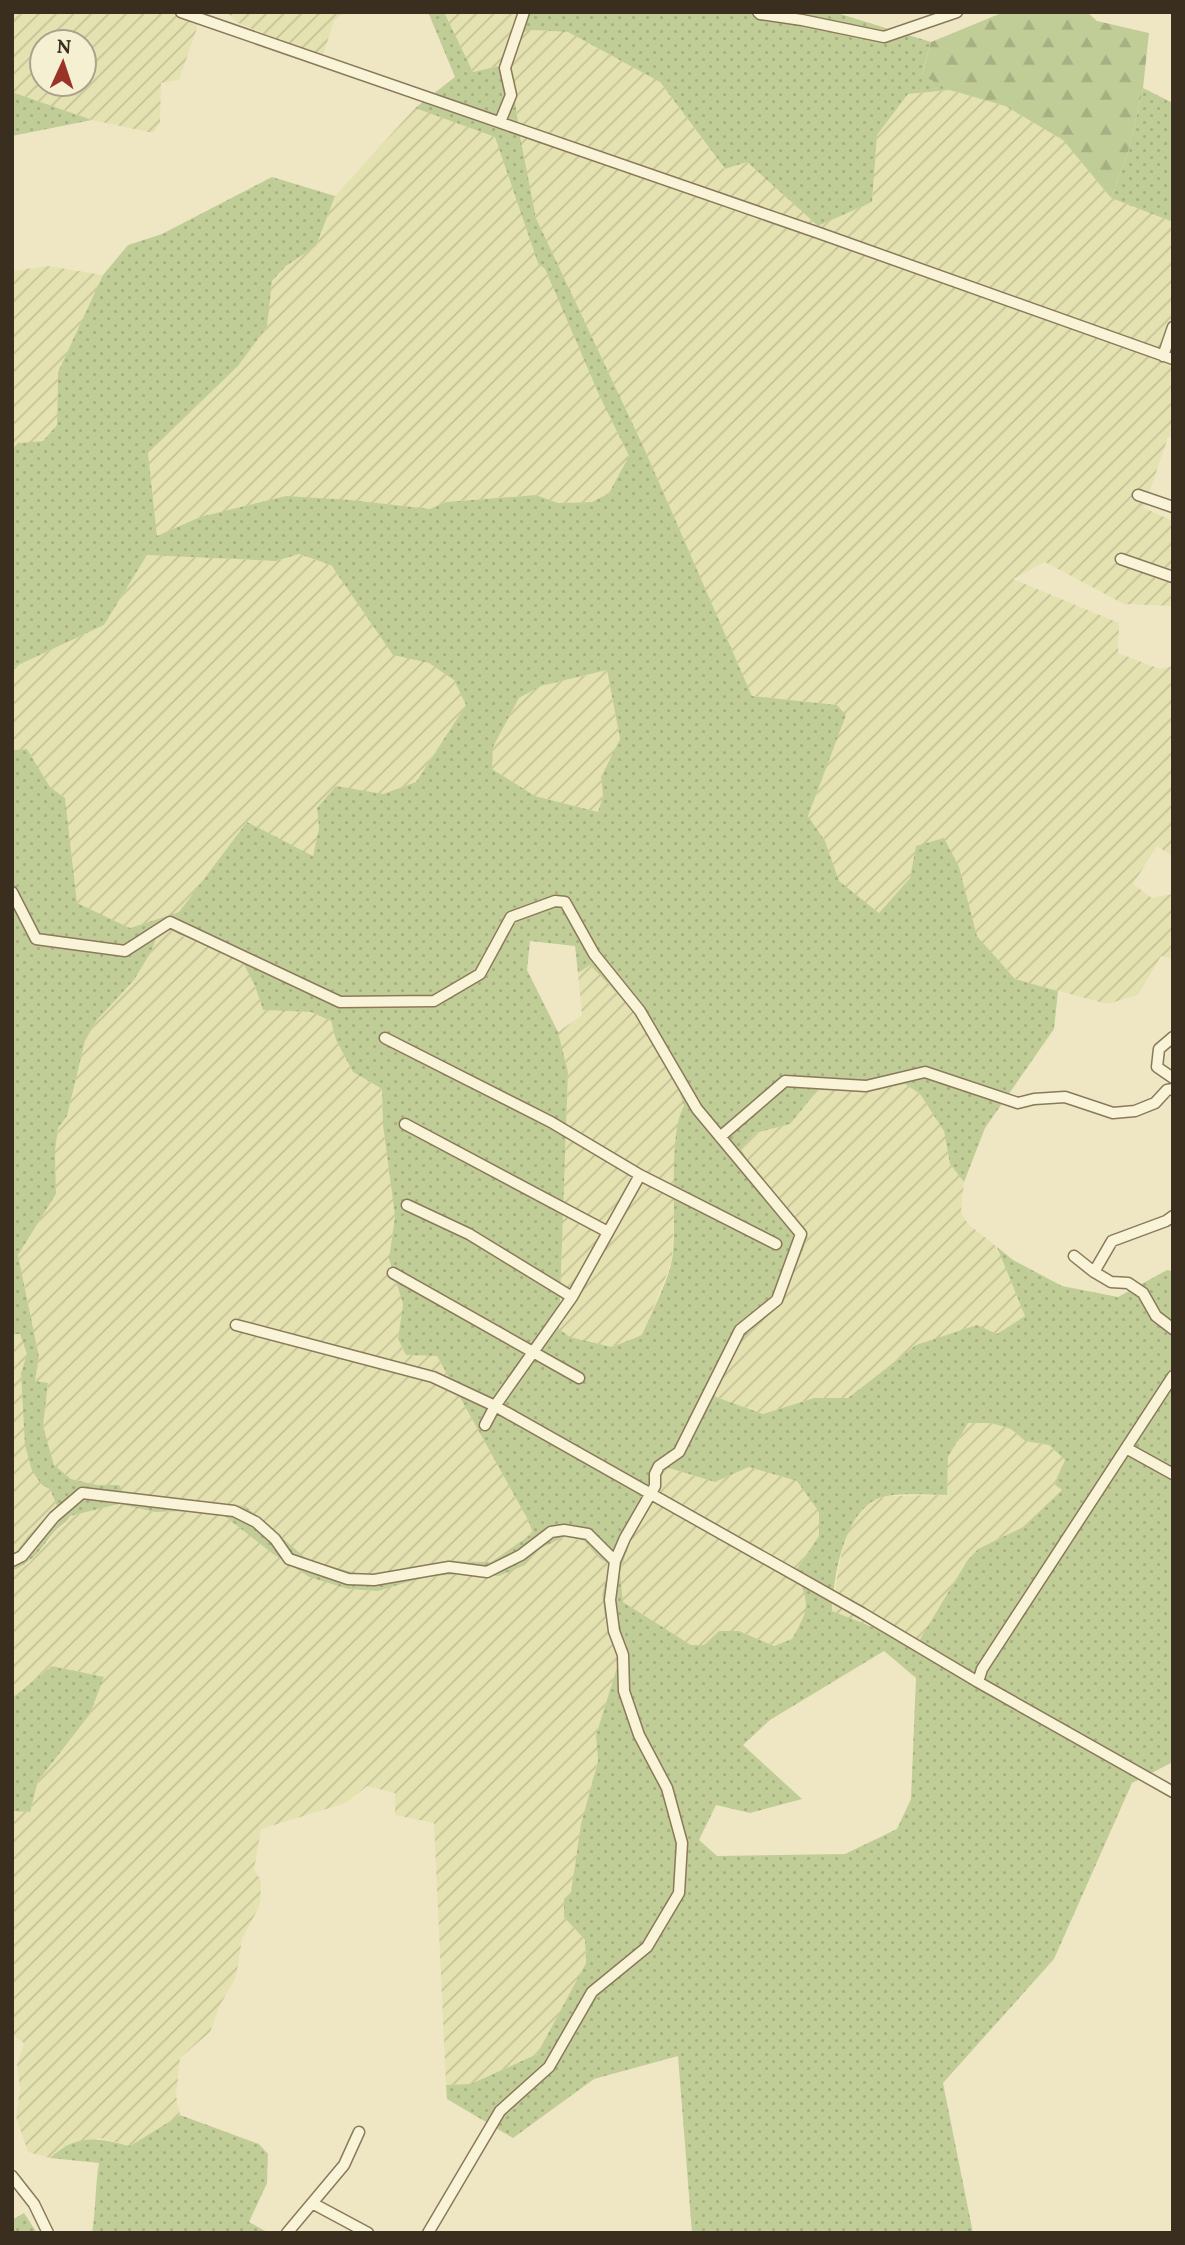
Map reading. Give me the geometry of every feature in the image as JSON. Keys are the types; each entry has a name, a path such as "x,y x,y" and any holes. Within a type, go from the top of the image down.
{"street":[{"path":"500,122 511,94 505,68 524,12"},
{"path":"758,12 760,15 802,20 884,37 957,12"},
{"path":"187,13 1168,357 1173,327"},
{"path":"1138,495 1173,507"},
{"path":"1121,559 1173,577"},
{"path":"12,891 36,939 125,951 170,922 340,1002 434,1001 480,974 511,917 555,901 565,902 594,954 640,1012 696,1109 801,1234 778,1300 740,1329 678,1452 659,1466 655,1474 655,1486 615,1561 610,1600 614,1631 622,1655 624,1691 639,1735 667,1788 682,1843 679,1893 647,1947 592,1992 549,2067 500,2111 428,2233"},
{"path":"1173,1037 1159,1049 1157,1067 1173,1078"},
{"path":"385,1038 551,1122 640,1175 776,1244"},
{"path":"720,1138 785,1081 866,1086 925,1072 1018,1103 1065,1097 1113,1114 1135,1111 1155,1102 1167,1090 1173,1089"},
{"path":"405,1124 608,1233"},
{"path":"485,1425 495,1406 572,1297 640,1175"},
{"path":"407,1205 469,1234 572,1297"},
{"path":"1094,1272 1111,1241 1167,1221 1173,1216"},
{"path":"1074,1256 1111,1282 1128,1283 1143,1293 1156,1315 1173,1329"},
{"path":"393,1273 579,1378"},
{"path":"236,1325 433,1377 495,1406 1173,1792"},
{"path":"978,1682 982,1669 1173,1376"},
{"path":"1126,1448 1173,1474"},
{"path":"12,1561 22,1556 54,1517 82,1493 234,1511 256,1522 275,1539 289,1559 348,1579 374,1580 449,1567 487,1572 521,1555 551,1532 564,1530 588,1534 615,1561"},
{"path":"287,2233 344,2165 359,2132"},
{"path":"12,2176 34,2204 48,2233"},
{"path":"312,2203 368,2233"}],"shaded area":[{"path":"12,12 198,12 197,28 179,80 161,83 160,123 153,133 92,120 29,98 98,98 98,28 28,28 28,98 12,92"},
{"path":"227,12 345,12 334,21 322,58 236,22"},
{"path":"444,12 519,12 503,65 473,72"},
{"path":"524,32 568,32 660,82 724,169 747,162 818,226 872,202 877,135 908,94 950,90 1005,106 1063,140 1111,198 1173,222 1173,438 1168,437 1144,508 1173,521 1173,606 1124,604 1045,562 1013,579 1119,623 1118,653 1160,669 1173,666 1173,857 1157,846 1133,884 1152,898 1173,894 1173,959 1161,956 1138,995 1107,1004 1015,979 977,936 959,867 916,846 910,878 879,913 839,882 825,841 808,816 845,715 837,705 752,696 644,448 536,218 519,131 511,69"},
{"path":"415,108 495,137 538,262 545,269 600,397 629,456 609,493 592,502 558,503 536,495 446,502 431,510 350,500 200,517 157,536 148,453 238,366 267,327 272,281 286,266 316,246 335,196"},
{"path":"48,266 103,275 58,372 57,425 44,441 18,443 12,449 12,271"},
{"path":"299,554 331,565 393,654 429,662 454,680 466,705 416,782 383,794 317,808 319,828 313,857 247,823 179,912 130,928 77,903 65,798 50,787 27,749 12,750 12,668 104,625 147,555 276,561"},
{"path":"607,670 620,740 601,777 603,796 598,812 535,796 492,769 493,747 519,698 541,686"},
{"path":"170,930 241,959 255,986 263,1010 311,1012 331,1021 336,1040 353,1072 382,1089 383,1125 395,1216 389,1259 403,1304 398,1339 406,1355 437,1356 533,1533 491,1562 447,1561 373,1577 309,1562 245,1506 124,1493 119,1485 97,1485 71,1479 54,1465 43,1426 48,1384 35,1381 39,1357 18,1255 56,1194 55,1151 58,1128 67,1116 85,1041 97,1020 134,980 157,936"},
{"path":"590,965 635,1012 677,1084 684,1106 677,1139 672,1262 642,1335 612,1347 570,1337 559,1329 568,1072 558,1032 582,1015 578,973"},
{"path":"905,1084 920,1094 944,1131 950,1164 964,1182 961,1212 968,1224 997,1247 1026,1316 996,1335 916,1345 848,1398 814,1398 763,1414 716,1397 714,1394 740,1342 785,1295 808,1237 785,1205 757,1174 741,1149 755,1133 790,1124 818,1090 868,1092"},
{"path":"20,1333 27,1355 21,1373 24,1408 57,1506 12,1557 12,1334"},
{"path":"968,1423 991,1423 1011,1429 1025,1441 1049,1445 1065,1460 1054,1484 1062,1490 1023,1527 978,1549 967,1561 919,1642 910,1642 832,1612 845,1536 862,1510 872,1501 886,1496 947,1495 948,1457"},
{"path":"749,1467 798,1481 819,1512 819,1536 796,1570 805,1593 808,1611 792,1639 774,1646 739,1631 719,1631 704,1646 691,1645 623,1602 620,1572 633,1532 661,1473 669,1468 715,1482"},
{"path":"119,1504 155,1512 222,1514 273,1554 309,1577 348,1589 378,1591 425,1577 525,1565 541,1548 566,1536 584,1541 599,1558 610,1565 602,1595 605,1616 619,1661 596,1735 598,1761 581,1824 571,1892 564,1899 564,1917 585,1940 586,1963 537,2054 471,2084 446,2085 434,1823 395,1815 395,1793 367,1786 346,1803 261,1829 254,1869 261,1881 260,1905 242,1939 236,1977 220,2005 210,2032 180,2058 176,2096 180,2115 130,2146 100,2138 60,2149 50,2158 28,2152 16,2117 20,2089 17,2064 24,2043 12,2035 12,1811 30,1812 38,1781 90,1714 104,1677 52,1666 12,1698 12,1571 28,1564 56,1530 65,1525 70,1516"}],"green space":[{"path":"428,12 444,12 473,72 503,65 519,12 834,12 931,42 922,74 950,90 908,94 877,135 872,202 818,226 747,162 725,169 660,82 568,32 524,32 511,69 519,131 536,218 644,448 752,696 837,705 846,715 808,816 825,841 839,881 879,913 910,878 916,846 944,838 959,867 977,936 1015,979 1058,991 1054,1029 985,1128 964,1182 950,1164 944,1131 920,1094 905,1084 868,1092 818,1090 790,1124 755,1133 741,1149 808,1237 785,1295 740,1342 714,1393 716,1397 763,1414 814,1398 848,1398 916,1345 977,1325 997,1334 1025,1316 997,1247 1013,1260 1062,1286 1118,1297 1167,1270 1173,1271 1173,1762 1132,1783 1054,1959 943,2083 973,2233 692,2233 678,2056 594,2079 513,2138 447,2099 446,2085 471,2084 537,2054 586,1963 585,1940 564,1917 564,1899 571,1892 581,1824 598,1761 596,1735 619,1661 605,1616 602,1595 610,1565 599,1558 584,1541 566,1536 541,1548 525,1565 499,1576 461,1574 425,1577 378,1591 348,1589 309,1577 273,1554 222,1514 155,1512 119,1504 70,1516 32,1559 12,1571 12,1557 57,1506 50,1489 42,1485 32,1471 25,1445 21,1373 27,1354 20,1334 12,1334 12,750 27,749 50,787 65,798 77,903 130,928 179,912 247,822 313,856 319,828 317,808 336,786 383,794 416,782 466,705 454,680 429,663 393,655 331,565 299,554 276,561 147,555 104,625 12,668 12,449 18,443 43,441 57,425 58,372 103,275 128,245 162,234 272,177 335,196 316,246 286,266 272,281 267,327 238,366 148,453 157,536 200,517 286,496 430,509 446,502 536,495 558,503 592,502 609,493 629,456 600,397 545,269 538,263 495,137 415,108 455,77","holes":["607,670 620,739 601,777 603,796 598,812 535,796 492,769 493,747 519,698 541,686","170,930 241,959 255,986 263,1010 311,1012 331,1021 336,1040 353,1072 382,1089 383,1125 395,1216 389,1259 403,1304 398,1339 406,1355 437,1356 533,1533 491,1562 447,1561 372,1577 309,1561 245,1506 124,1493 119,1485 97,1485 71,1479 54,1465 43,1426 48,1383 35,1381 39,1357 18,1255 56,1194 55,1151 58,1128 67,1116 85,1041 97,1020 134,980 157,936","530,941 575,946 578,973 590,965 635,1012 677,1084 684,1106 679,1119 674,1157 674,1244 670,1268 642,1335 612,1347 570,1337 559,1329 568,1072 558,1032 527,970","968,1423 991,1423 1011,1429 1025,1441 1049,1445 1065,1460 1054,1484 1062,1490 1023,1527 978,1549 967,1561 919,1641 910,1642 832,1611 835,1580 844,1543 861,1512 873,1501 887,1496 947,1495 948,1457","749,1467 797,1481 819,1512 819,1536 796,1570 806,1605 792,1639 774,1646 739,1631 719,1631 704,1645 691,1645 623,1602 620,1572 633,1532 658,1493 661,1473 669,1468 715,1482","884,1651 916,1678 911,1799 897,1829 845,1854 717,1856 699,1840 716,1805 750,1813 802,1799 743,1745 770,1720"]},
{"path":"1004,12 1087,12 1097,21 1149,33 1143,88 1128,152 1111,198 1063,140 1005,106 950,90 922,75 931,42"},
{"path":"1143,88 1173,103 1173,222 1111,198 1128,152"},
{"path":"12,92 92,120 12,136"},
{"path":"52,1666 104,1677 90,1714 38,1781 30,1812 12,1811 12,1698"},
{"path":"180,2115 259,2144 268,2154 267,2183 249,2222 269,2233 92,2233 99,2163 50,2158 69,2144 79,2141 98,2140 130,2146"},
{"path":"24,2213 37,2233 12,2233 12,2220"}]}
